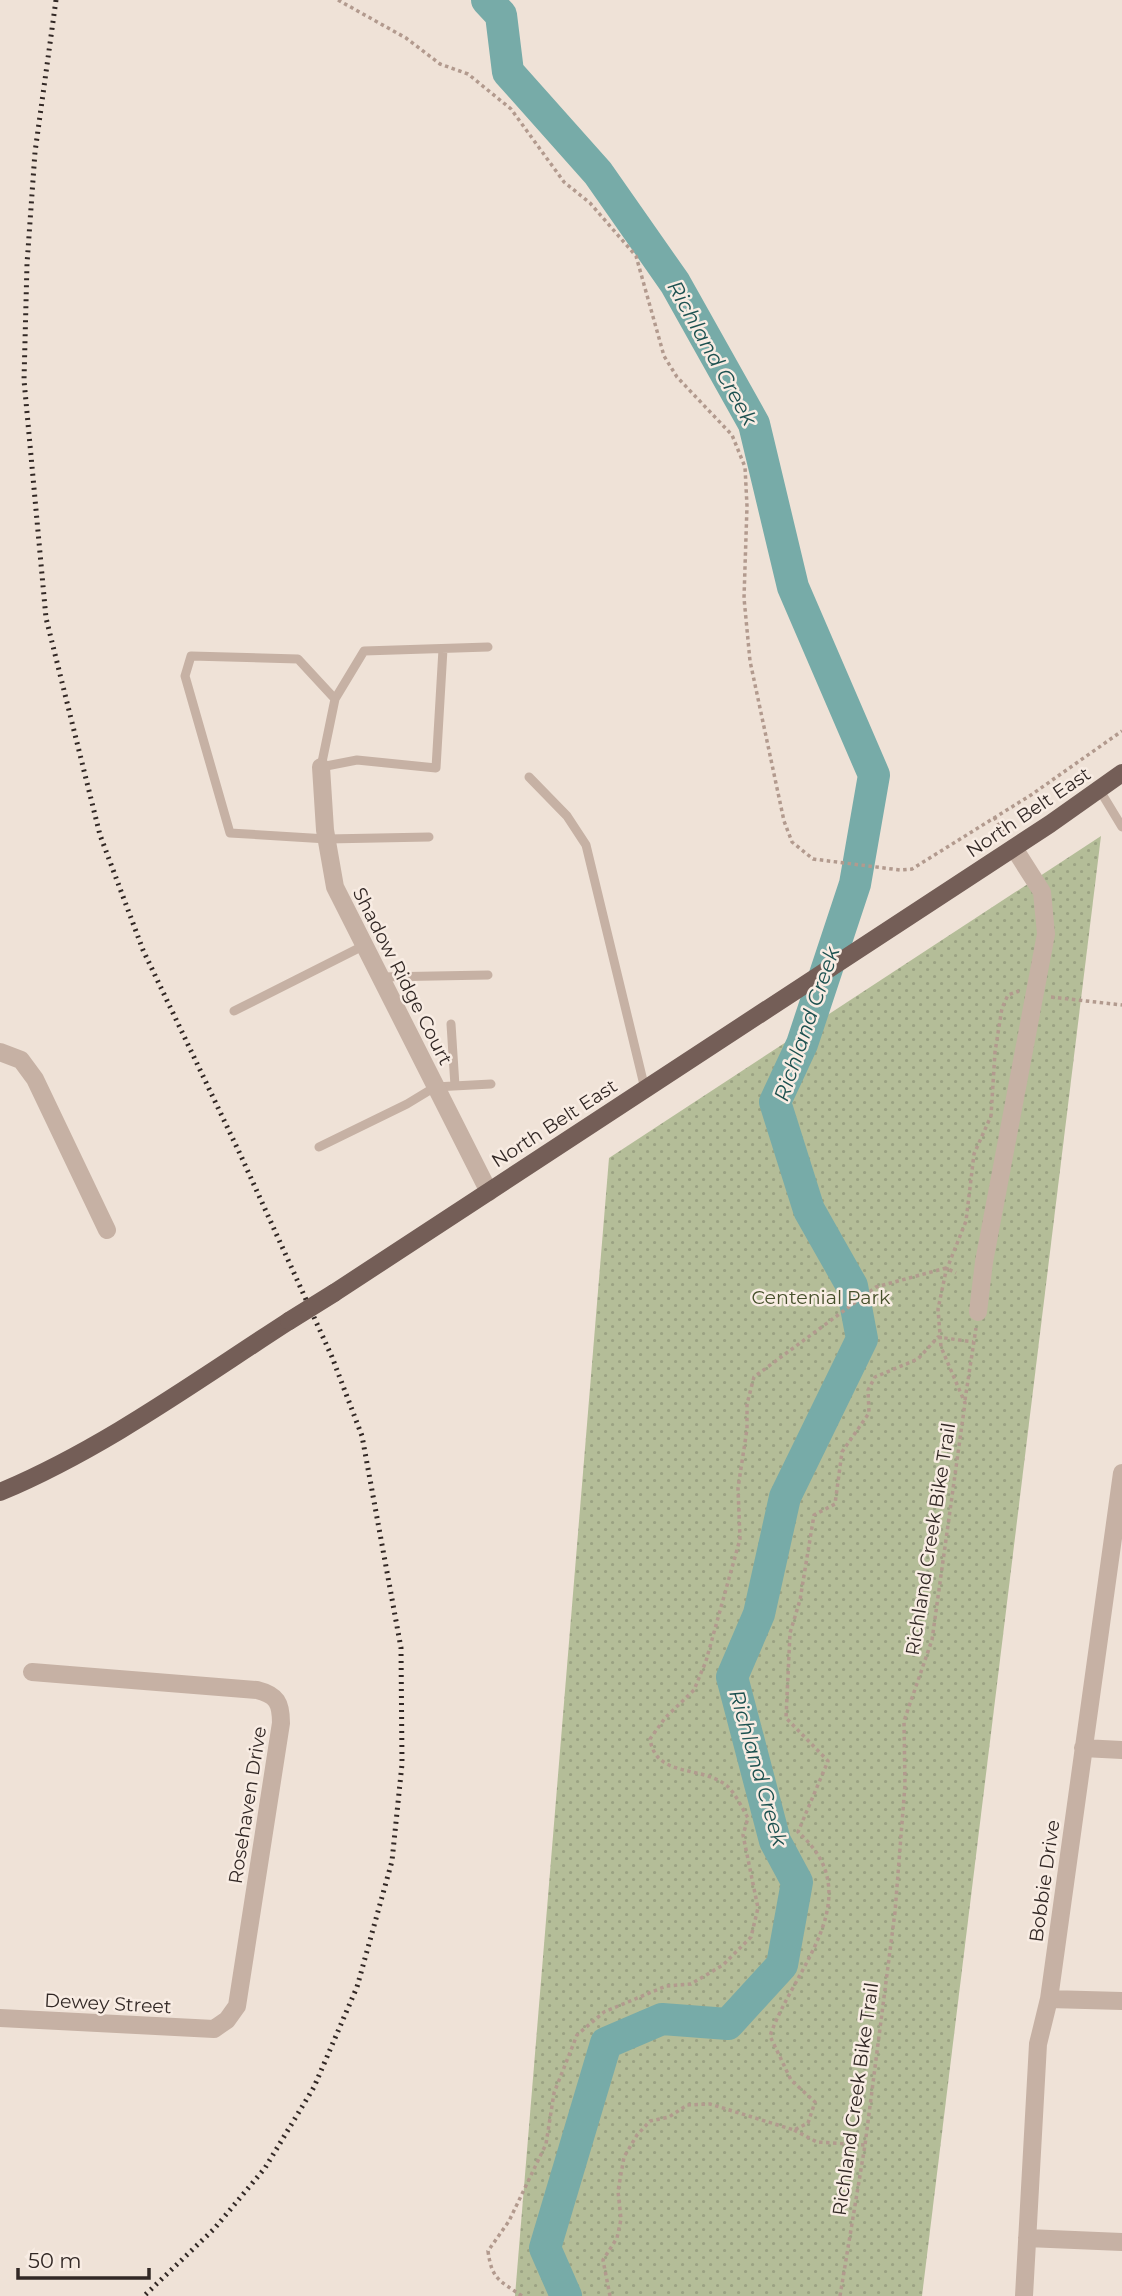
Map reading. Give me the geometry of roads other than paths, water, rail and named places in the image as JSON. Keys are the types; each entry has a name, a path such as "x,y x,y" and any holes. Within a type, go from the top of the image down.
{"main road":[{"name":"North Belt East","path":"0,1492 40,1475 120,1430 334,1293 1014,848 1122,773"}],"street":[{"name":"Shadow Ridge Court","path":"321,767 327,839 335,887 489,1192"},
{"path":"978,1312 984,1262 1044,953 1046,917 1042,892 1014,848"},
{"path":"0,1052 21,1060 35,1079 107,1230"},
{"name":"Bobbie Drive","path":"1024,2296 1038,2044 1049,1999 1083,1748 1119,1513 1122,1473"},
{"name":"Rosehaven Drive","path":"32,1671 257,1690 269,1693 281,1706 281,1723 237,2006 227,2020 214,2029"},
{"path":"1083,1748 1122,1750"},
{"path":"1049,1999 1122,2001"},
{"name":"Dewey Street","path":"0,2018 214,2029"},
{"path":"1027,2238 1122,2242"}],"lane":[{"path":"443,649 436,768 357,760 321,767 335,699 364,651 488,647"},
{"path":"335,699 298,659 191,656 185,676 230,833 327,839 429,837"},
{"path":"528,777 567,816 586,845 645,1089"},
{"path":"1099,789 1122,827"},
{"path":"234,1011 363,946"},
{"path":"379,977 488,975"},
{"path":"451,1024 455,1086"},
{"path":"319,1147 407,1104 435,1087 491,1084"}],"waterway":[{"name":"Richland Creek","path":"487,0 501,15 508,72 598,173 675,283 754,424 793,587 874,775 855,884 802,1044 775,1102 809,1210 852,1286 862,1339 785,1497 759,1614 732,1677 775,1841 797,1882 782,1965 728,2024 662,2019 606,2043 545,2248 566,2296"}],"railway":[{"path":"56,0 35,152 27,264 24,380 46,618 100,835 143,950 241,1156 332,1357 362,1436 401,1648 402,1764 392,1861 357,1987 314,2087 265,2168 214,2229 144,2296"}],"park label":[{"name":"Centenial Park","path":"821,1297"}]}
